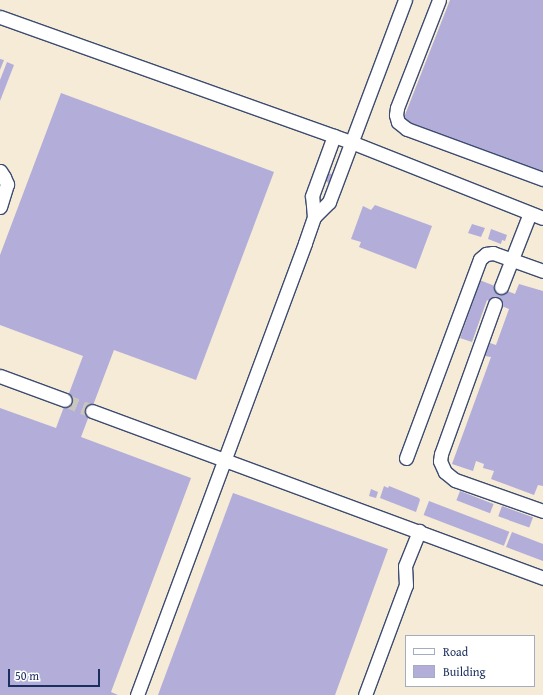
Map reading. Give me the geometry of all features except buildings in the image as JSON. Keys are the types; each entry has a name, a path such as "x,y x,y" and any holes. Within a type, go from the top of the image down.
{"street":[{"path":"137,695 314,217 329,202 405,0"},
{"path":"438,0 397,108 396,116 398,122 407,129 543,178"},
{"path":"0,17 351,142 543,218"},
{"path":"314,217 312,196 334,136"},
{"path":"0,172 7,184 0,207"},
{"path":"501,287 530,213"},
{"path":"406,458 478,263 483,256 489,253 543,271"},
{"path":"495,304 441,454 440,461 445,472 455,480 543,511"},
{"path":"0,376 65,400"},
{"path":"92,411 543,578"},
{"path":"365,695 406,585 405,566 419,531"}],"tunnel":[{"path":"65,400 92,411"}]}
